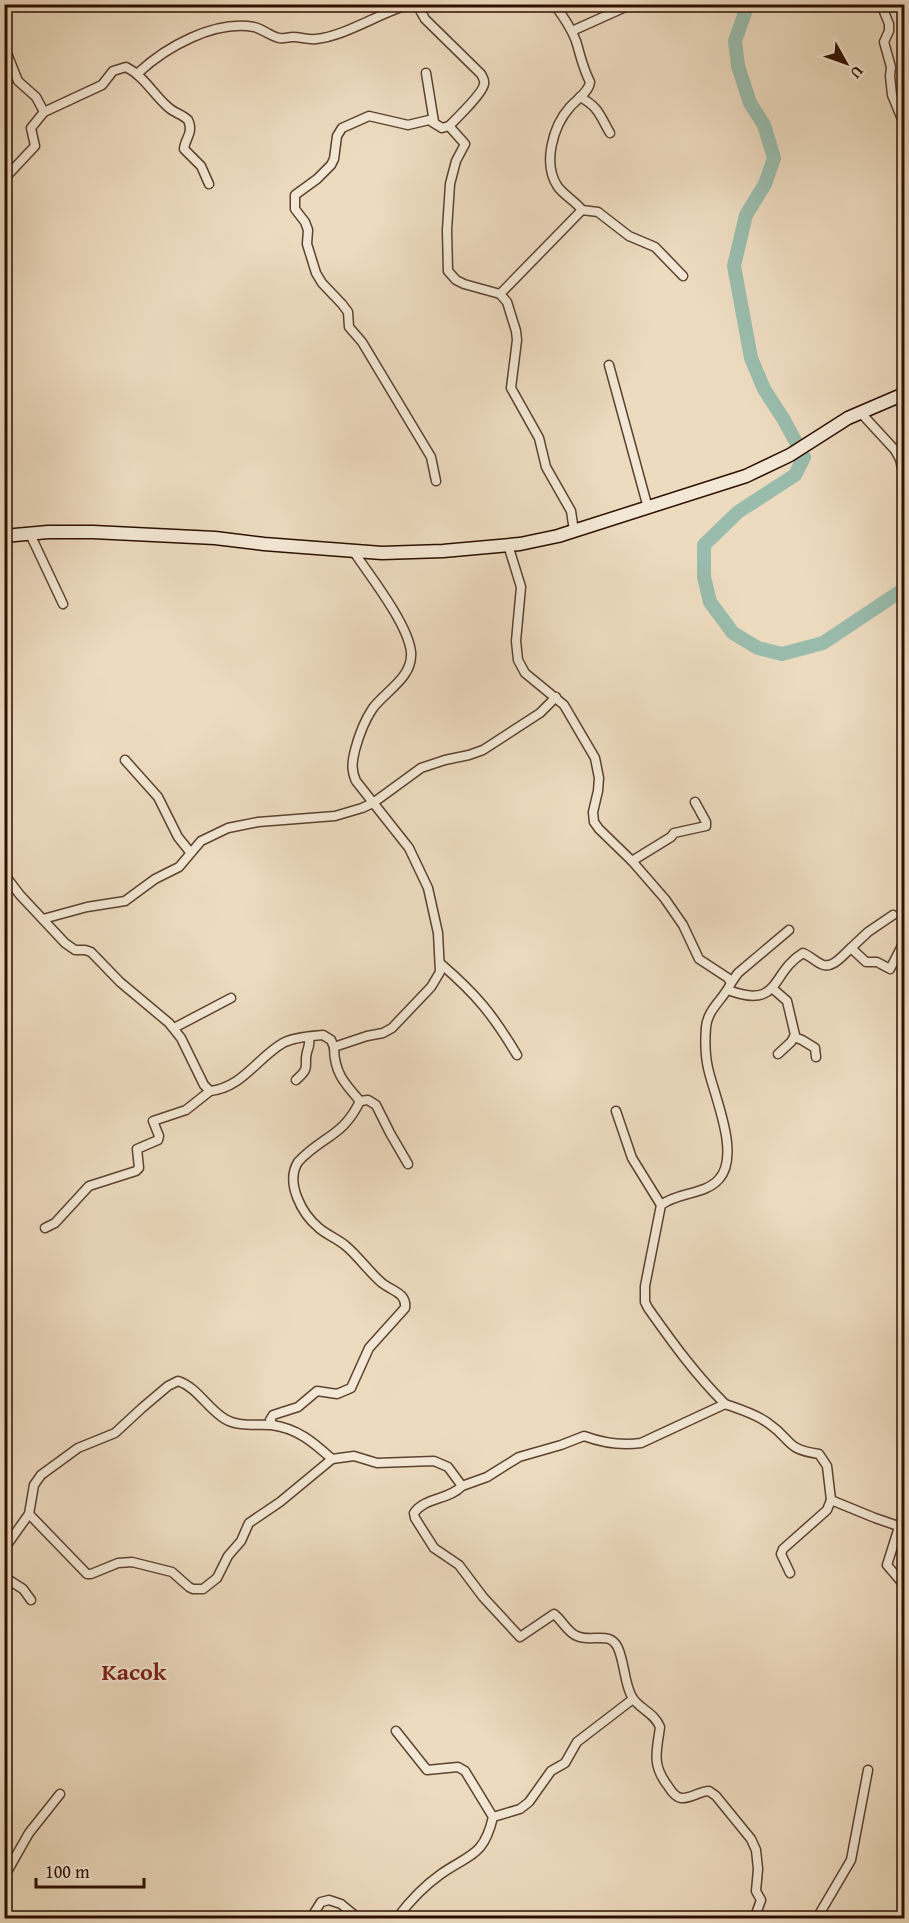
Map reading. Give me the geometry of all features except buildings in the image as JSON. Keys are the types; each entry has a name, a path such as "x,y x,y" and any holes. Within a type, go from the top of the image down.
{"street":[{"path":"138,73 171,48 203,33 249,27 258,28 280,38 314,39 348,29 411,4"},
{"path":"420,4 420,10 425,19 481,74 484,81 483,87 449,126 442,128 429,120 408,125 369,116 342,128 337,136 331,165 317,179 300,190 294,201 295,209 308,230 308,244 316,273 348,312 349,327 362,342 431,457 436,481"},
{"path":"554,4 572,31 581,65 590,81 590,86 568,109 557,125 552,152 552,173 557,185 582,210 598,212 629,236 655,246 683,276"},
{"path":"572,31 632,4"},
{"path":"881,4 889,24 889,31 884,42 891,68 892,95 904,124"},
{"path":"4,46 18,81 33,94 44,112"},
{"path":"4,179 34,146 31,128 44,112 101,86 111,73 126,67 138,73 170,109 190,122 190,136 183,148 201,166 209,184"},
{"path":"426,73 434,122"},
{"path":"580,97 591,103 601,113 610,133"},
{"path":"449,126 465,144 456,161 450,184 447,230 448,271 456,280 500,294 507,302 516,330 511,388 539,438 546,467 571,511 574,531"},
{"path":"500,294 582,210"},
{"path":"609,365 648,508"},
{"path":"4,536 86,531 214,538 354,552 443,551 540,541 738,479 790,455 860,412 904,394"},
{"path":"860,412 895,450 904,477"},
{"path":"30,534 63,604"},
{"path":"508,545 520,587 516,641 518,660 525,673 556,697 569,712 598,767 594,822 599,830 632,861 678,916 699,959 728,978 729,986 742,995 763,994 772,988 802,954 807,954 822,965 828,966 868,932 893,915"},
{"path":"334,1047 383,1033 392,1028 436,982 441,964 436,922 428,888 409,848 353,776 353,758 359,735 373,708 406,673 410,665 411,651 394,611 354,552"},
{"path":"43,919 87,907 125,901 155,879 179,867 201,841 214,833 241,824 336,816 373,803 421,768 483,750 540,713 556,697"},
{"path":"125,760 158,797 178,837 190,852"},
{"path":"632,861 674,833 706,826 695,802"},
{"path":"4,874 20,895 68,946 75,950 91,952 120,982 174,1028 202,1081 210,1091"},
{"path":"662,1205 671,1199 711,1186 723,1174 728,1160 727,1144 707,1066 708,1016 738,973 789,930"},
{"path":"851,948 866,962 877,962 890,969 904,942"},
{"path":"441,964 484,1005 517,1055"},
{"path":"772,988 787,1001 795,1037"},
{"path":"174,1028 231,998"},
{"path":"45,1228 55,1223 89,1186 136,1171 139,1168 138,1148 158,1140 159,1136 153,1121 186,1110 210,1091 222,1088 243,1077 280,1044 287,1041 326,1036 331,1040 338,1073 360,1101"},
{"path":"296,1080 306,1068 310,1048 309,1037"},
{"path":"777,1054 795,1037"},
{"path":"795,1037 814,1048 816,1058"},
{"path":"360,1101 368,1100 376,1105 408,1164"},
{"path":"273,1425 270,1420 273,1415 296,1408 317,1391 337,1394 351,1388 369,1348 405,1308 406,1303 402,1295 382,1283 345,1245 321,1229 306,1214 292,1179 298,1162 345,1125 355,1113 360,1101"},
{"path":"616,1111 632,1158 662,1205 645,1286 645,1302 682,1356 704,1384 725,1404 758,1416 771,1424 793,1448 819,1454 827,1466 831,1500 826,1510 783,1550 781,1554 790,1573"},
{"path":"4,1549 29,1514 34,1485 41,1475 78,1448 115,1433 133,1415 174,1382 186,1384 218,1414 231,1422 273,1425 304,1435 332,1459"},
{"path":"725,1404 641,1443 628,1445 604,1443 584,1436 519,1457 487,1477 462,1485 452,1494 423,1504 414,1513 434,1548 459,1565 483,1597 520,1637 554,1614 575,1636 605,1637 612,1640 618,1647 633,1699 658,1721 660,1727 656,1760 663,1780 675,1795 685,1798 709,1791 751,1839 756,1850 756,1891 761,1900 757,1918"},
{"path":"29,1514 87,1574 118,1563 132,1562 172,1572 189,1587 203,1589 217,1578 231,1552 241,1541 249,1523 280,1502 332,1459 354,1456 377,1463 434,1461 448,1467 462,1485"},
{"path":"831,1500 902,1527 887,1564 904,1585"},
{"path":"4,1576 26,1591 31,1600"},
{"path":"493,1817 520,1809 529,1803 551,1771 565,1763 577,1742 633,1699"},
{"path":"396,1731 427,1770 446,1767 461,1769 476,1787 493,1817 487,1839 477,1852 440,1875 422,1890 397,1918"},
{"path":"816,1918 851,1860 868,1770"},
{"path":"4,1877 29,1833 60,1794"},
{"path":"311,1918 321,1902 329,1899 340,1904 358,1918"}],"waterway":[{"path":"748,4 735,41 738,66 750,103 764,125 774,158 765,184 746,215 734,266 751,358 764,389 804,457 795,475 738,512 704,545 704,577 710,602 733,633 758,648 782,654 823,643 904,589"}],"district":[{"name":"Kacok","path":"134,1671"}]}
